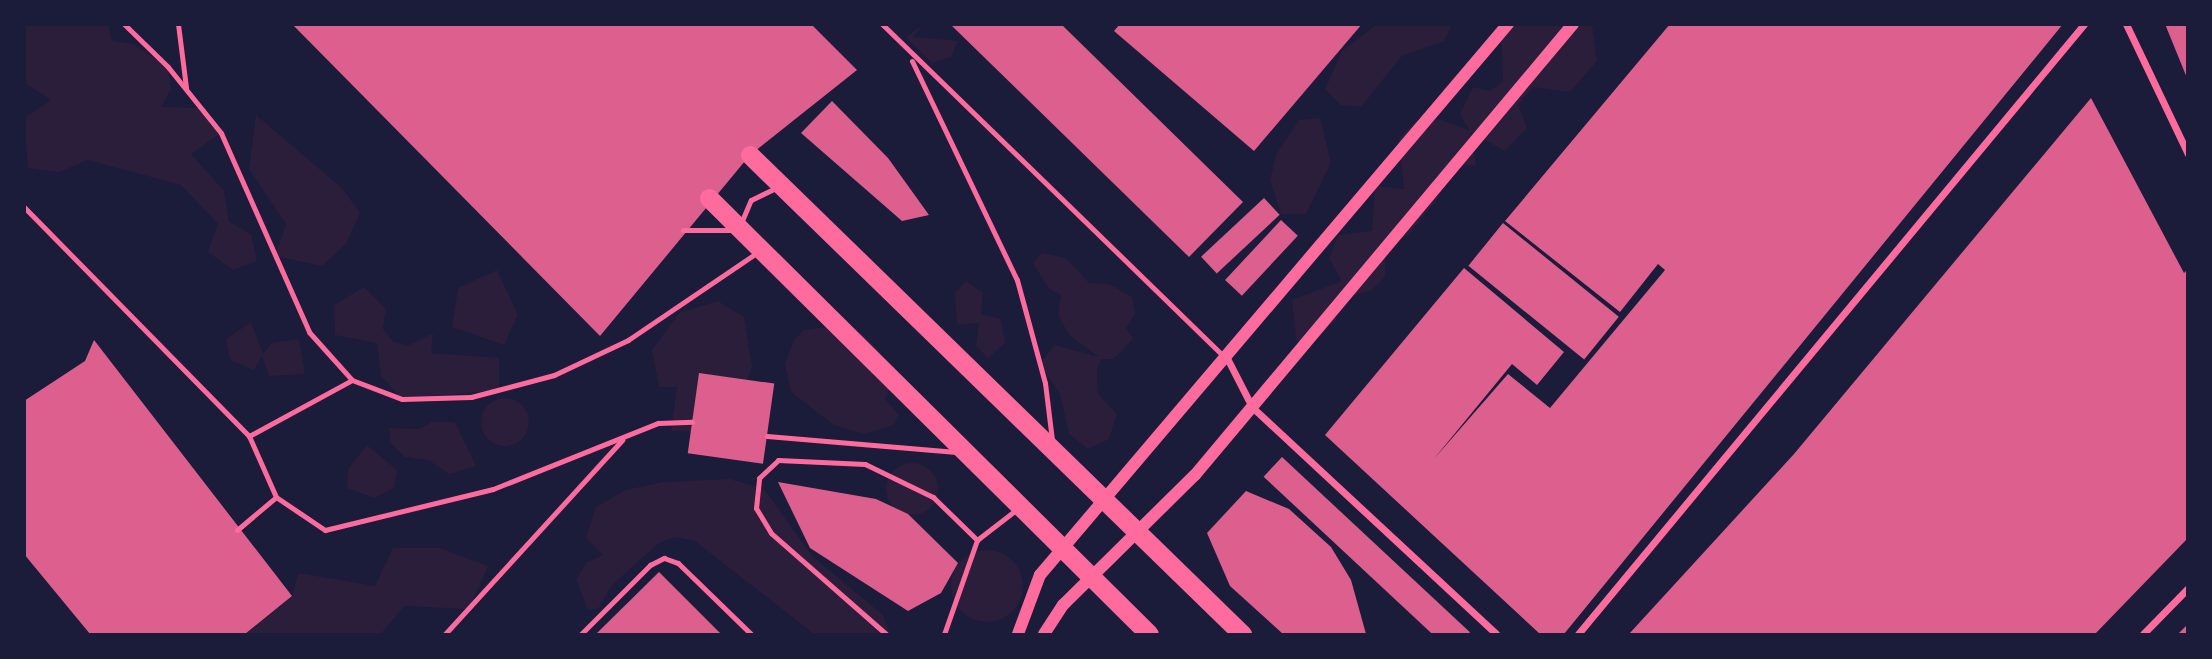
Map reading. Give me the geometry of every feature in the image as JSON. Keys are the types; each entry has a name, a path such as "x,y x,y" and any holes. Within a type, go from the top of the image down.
{"highway":[{"path":"750,155 1242,635"},
{"path":"709,198 969,453 1149,635"}],"street":[{"path":"1018,635 1041,575 1228,360 1508,24"},
{"path":"1044,635 1063,606 1195,475 1573,24"},
{"path":"1578,635 2084,24"},
{"path":"2126,24 2188,154"},
{"path":"1228,360 1252,407 1496,635"},
{"path":"2143,635 2188,588"}],"lane":[{"path":"124,24 186,87 221,133 309,332 352,380 402,399 461,398 554,375 628,340 761,250"},
{"path":"178,24 186,87"},
{"path":"882,24 910,58 1228,360"},
{"path":"910,58 1017,280 1045,383 1059,457"},
{"path":"683,230 740,230 751,200 783,187"},
{"path":"27,211 249,436 276,497 325,530 362,524 493,489 624,439 658,423 692,422"},
{"path":"249,436 352,380"},
{"path":"767,436 969,453"},
{"path":"445,635 624,439"},
{"path":"886,635 771,533 756,508 759,478 778,460 865,464 933,497 977,540"},
{"path":"237,530 276,497"},
{"path":"944,635 977,540 1025,510"},
{"path":"581,635 650,565 664,558 678,563 751,635"}],"shaded area":[{"path":"25,25 108,25 112,41 133,44 168,67 171,89 161,107 199,108 221,133 191,154 224,191 229,222 251,234 257,261 233,270 208,252 218,224 181,185 88,160 59,172 28,168 24,118 51,100 25,83"},
{"path":"923,25 913,37 958,41 951,57 932,63 906,37"},
{"path":"1376,25 1452,25 1444,41 1402,56 1361,107 1341,105 1325,89 1342,51"},
{"path":"1501,25 1592,25 1597,61 1570,92 1533,87 1518,105 1527,128 1505,151 1471,132 1476,166 1449,165 1433,181 1440,196 1408,235 1385,248 1385,277 1372,290 1330,303 1336,319 1318,339 1296,341 1292,300 1342,281 1329,259 1338,235 1372,231 1375,186 1404,189 1399,138 1415,122 1439,119 1470,131 1460,114 1473,87 1489,91 1503,82"},
{"path":"256,115 342,188 360,213 346,244 322,266 275,256 286,224 249,169"},
{"path":"1320,118 1331,163 1306,214 1281,214 1270,180 1276,155 1299,120"},
{"path":"1042,253 1066,258 1089,283 1109,284 1132,297 1135,314 1126,328 1133,339 1114,359 1101,359 1097,371 1098,394 1117,414 1109,439 1088,449 1069,434 1060,394 1040,364 1054,345 1099,357 1069,335 1058,315 1061,294 1049,289 1033,263"},
{"path":"497,270 518,315 504,345 452,327 458,288"},
{"path":"966,281 983,293 981,314 1001,319 1005,343 988,358 976,346 979,323 957,325 955,293"},
{"path":"364,287 386,309 383,329 393,341 407,346 433,333 431,353 499,358 499,390 402,399 381,376 377,343 335,335 334,305"},
{"path":"718,301 744,317 752,367 744,389 703,432 671,431 677,387 659,387 652,350 679,313"},
{"path":"251,322 263,354 271,343 299,339 305,374 269,376 262,356 254,370 230,360 226,339"},
{"path":"827,327 860,332 879,350 894,379 885,399 899,415 894,425 864,434 834,425 791,392 785,364 794,340 804,330"},
{"path":"505,398 522,405 529,422 522,439 505,446 488,439 481,422 488,405"},
{"path":"432,422 455,422 476,466 450,474 428,460 405,457 390,442 389,428 419,429"},
{"path":"367,445 397,470 394,488 374,498 347,488 348,469"},
{"path":"912,463 922,465 930,471 936,479 936,499 930,507 922,513 912,515 902,513 894,507 888,499 886,489 888,479 894,471 902,465"},
{"path":"730,479 764,489 812,556 883,615 890,634 814,634 695,541 675,537 659,543 611,586 599,608 588,610 576,579 587,562 603,555 586,538 596,507 626,490 663,482"},
{"path":"393,548 440,548 488,566 469,609 404,606 381,634 245,634 292,597 298,573 375,586"},
{"path":"994,550 1013,560 1021,572 1021,600 1013,612 1001,620 980,622 961,612 953,600 951,579 961,560 973,552"}],"building":[{"path":"292,24 811,24 857,70 750,155 600,336"},
{"path":"950,24 1061,24 1243,202 1189,257"},
{"path":"1120,24 1362,24 1254,151 1114,31"},
{"path":"1670,24 2063,24 1564,634 1540,634 1325,435 1464,268 1564,352 1537,385 1512,364 1433,460 1508,374 1550,408 1665,270 1658,264 1620,312 1505,221"},
{"path":"2165,24 2188,24 2188,78 2187,78"},
{"path":"2091,98 2184,273 2188,269 2188,538 2095,634 1629,634 1794,454"},
{"path":"832,101 888,158 929,215 902,221 801,133"},
{"path":"1264,198 1280,215 1217,273 1201,257"},
{"path":"1281,220 1298,236 1242,296 1225,280"},
{"path":"1503,223 1619,317 1584,360 1468,266"},
{"path":"94,340 292,596 245,634 90,634 24,554 24,401 85,361"},
{"path":"699,373 774,384 763,464 688,453"},
{"path":"1282,457 1470,632 1432,634 1264,477"},
{"path":"778,482 876,499 908,514 958,563 941,593 908,611 810,548"},
{"path":"1246,491 1289,509 1331,547 1351,580 1366,634 1283,634 1230,586 1207,533"},
{"path":"659,572 721,634 596,634"},
{"path":"2188,624 2188,634 2178,634"}]}
